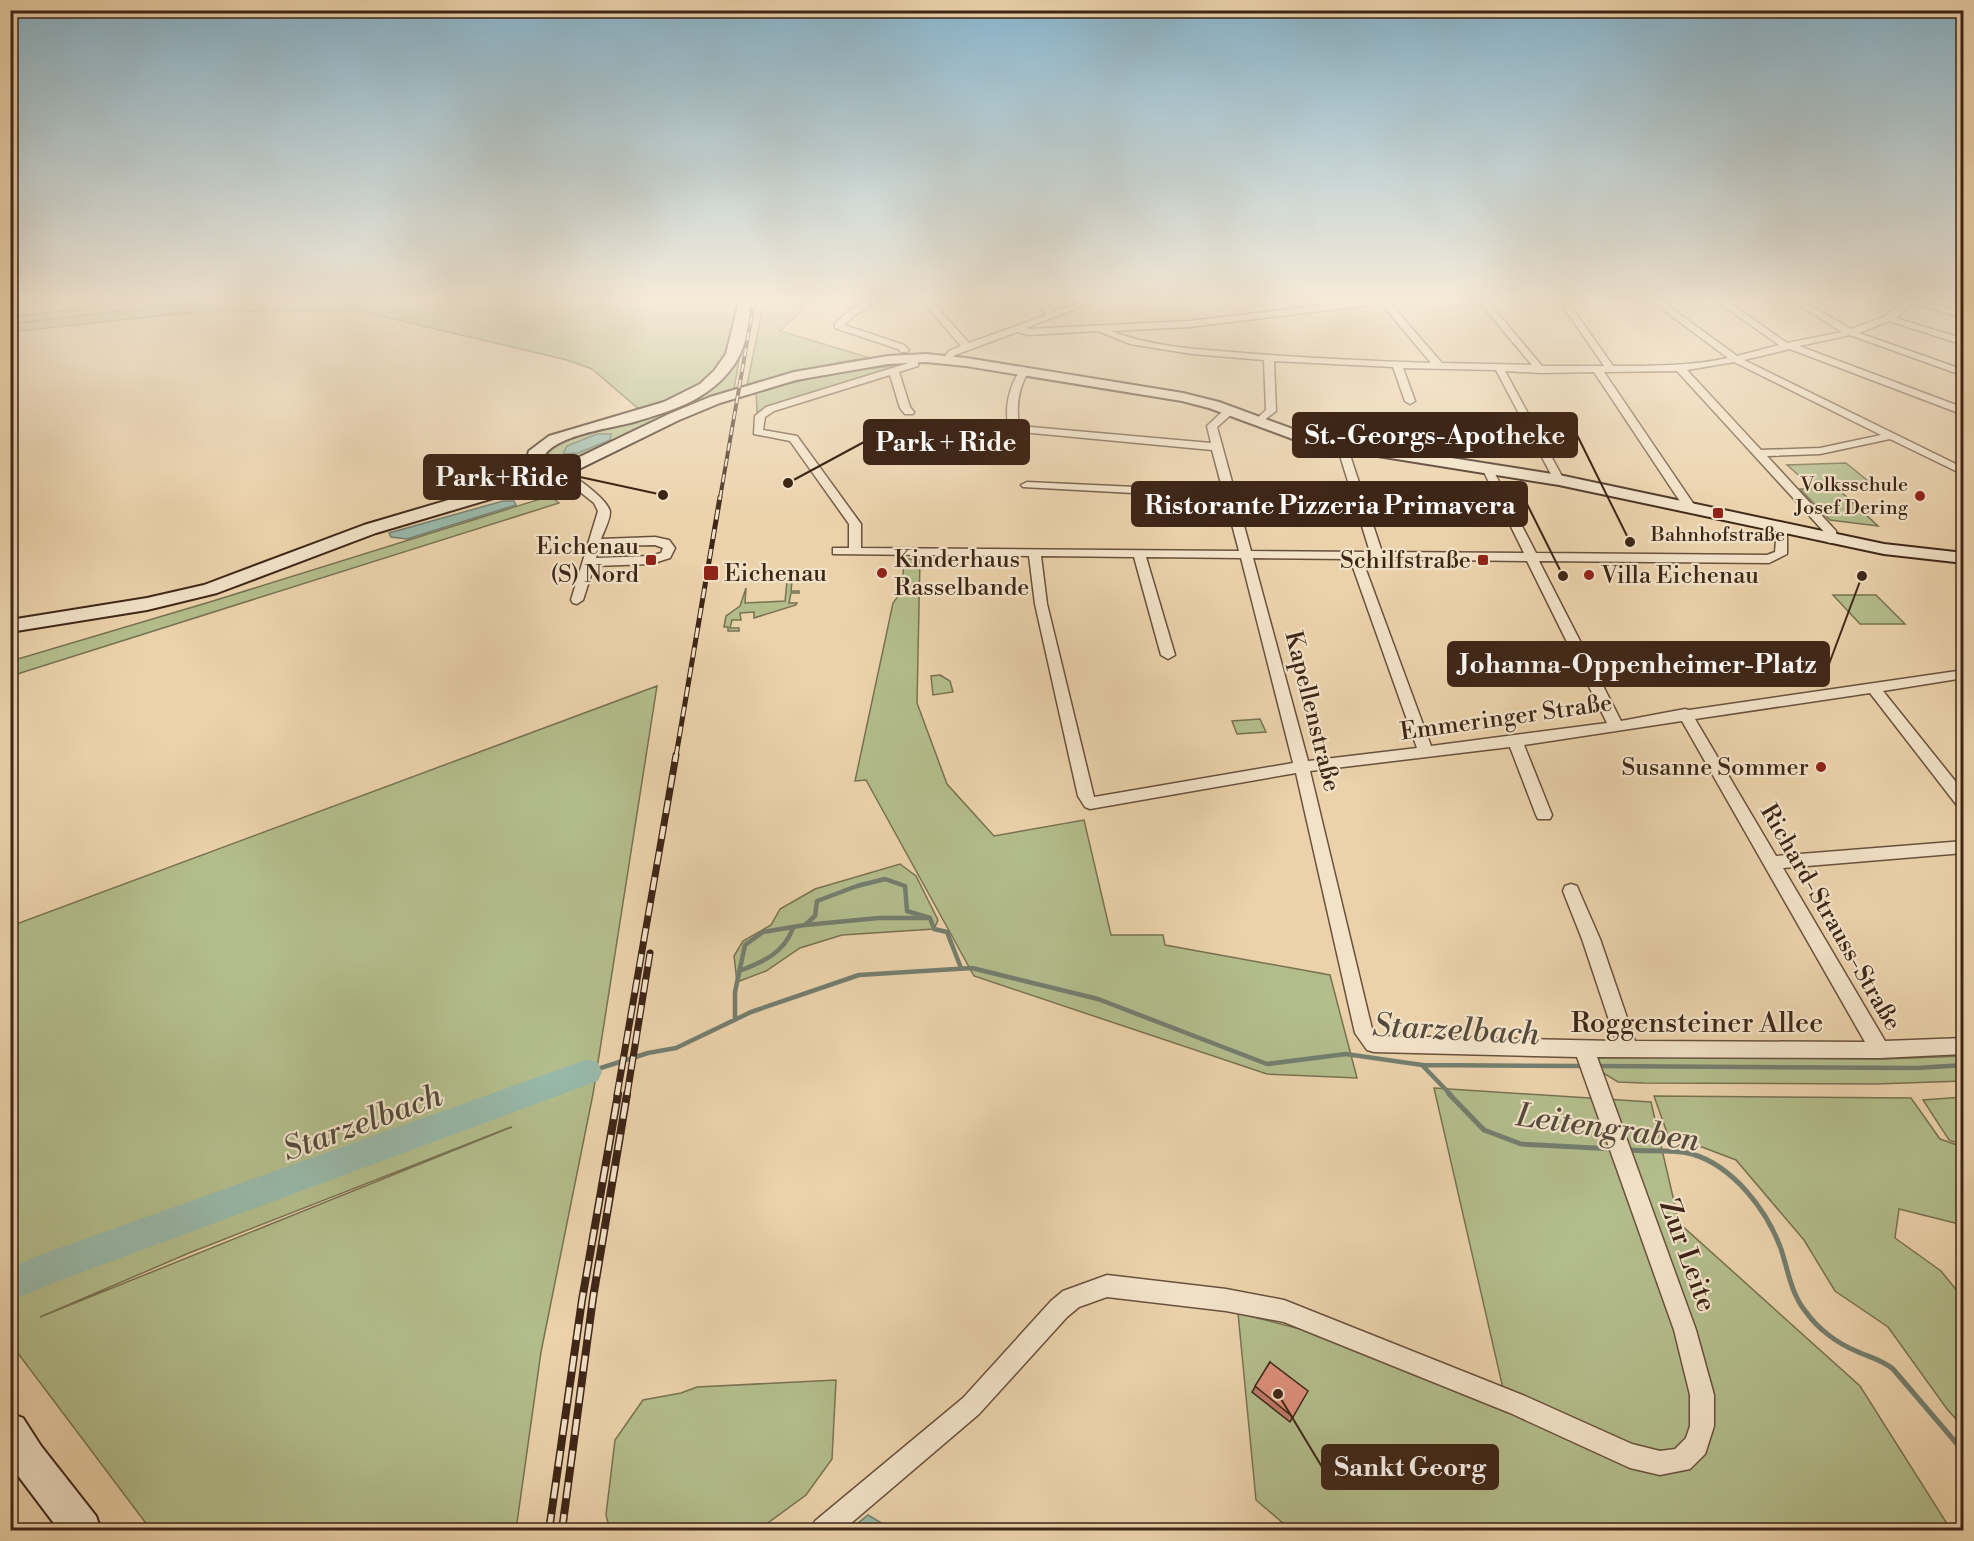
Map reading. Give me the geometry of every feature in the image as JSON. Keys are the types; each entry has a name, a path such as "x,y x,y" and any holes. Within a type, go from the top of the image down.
{"main road":[{"path":"718,374 706,385 687,396 655,410 576,431 549,443 535,454 534,473 540,488 694,408 742,390 805,374"},
{"path":"1042,374 1183,397 1229,411 1295,436 1342,446 1559,480 1831,539 1905,552 1964,558"},
{"path":"10,626 147,604 202,591 370,529 556,465 563,477"},
{"path":"10,1431 28,1459 82,1530"}],"street":[{"path":"855,551 855,524 798,444 792,437 760,434 757,430 760,416 764,412 888,374"},
{"path":"895,374 905,408 909,412"},
{"path":"1022,374 1017,383 1013,400 1014,429 1217,447"},
{"path":"1258,422 1271,411 1270,374"},
{"path":"1400,374 1410,401"},
{"path":"1501,374 1559,480"},
{"path":"1600,374 1691,509"},
{"path":"1685,374 1832,533 1831,539"},
{"path":"1766,374 1964,472"},
{"path":"1863,374 1964,412"},
{"name":"Kapellenstraße","path":"1229,411 1212,426 1304,767 1364,1033"},
{"path":"1758,453 1820,452 1890,436"},
{"path":"1342,446 1377,554"},
{"path":"1487,468 1616,726"},
{"path":"563,477 600,503 604,511 577,600"},
{"path":"563,477 584,492"},
{"path":"1028,485 1230,495"},
{"path":"837,551 1769,559 1781,554 1783,528"},
{"path":"590,562 651,560 666,555 669,548 665,543 655,541 596,543"},
{"name":"Emmeringer Straße","path":"1034,552 1043,614 1081,776 1090,803 1304,767 1515,741 1685,714 1963,675"},
{"path":"1139,553 1168,655"},
{"path":"1354,554 1425,751"},
{"path":"1873,687 1964,804"},
{"name":"Richard-Strauss-Straße","path":"1685,714 1880,1050"},
{"path":"1515,741 1544,815"},
{"path":"1773,863 1964,847"},
{"path":"1571,891 1591,939 1628,1048"},
{"name":"Roggensteiner Allee","path":"1364,1033 1374,1044 1586,1053 1628,1048 1880,1050 1964,1046"},
{"name":"Zur Leite","path":"824,1530 971,1406 1059,1309 1071,1299 1107,1287 1226,1300 1284,1311 1475,1387 1630,1456 1660,1463 1681,1460 1696,1445 1702,1426 1702,1395 1685,1330 1625,1169 1586,1053"}],"green space":[{"path":"598,374 713,374 681,395 641,411"},
{"path":"721,374 737,374 734,389 669,414 576,460 556,463 546,456 553,445 571,436 673,410"},
{"path":"749,374 792,374 747,385"},
{"path":"830,374 882,374 757,412 756,391"},
{"path":"1846,463 1873,485 1812,487 1787,465"},
{"path":"1837,488 1878,526 1830,520 1800,489"},
{"path":"550,496 559,503 11,676 11,661"},
{"path":"904,559 920,559 917,703 947,784 994,836 1084,820 1111,935 1163,935 1165,945 1330,975 1357,1078 1267,1074 974,976 866,780 855,781 893,603 902,591"},
{"path":"795,571 794,575 801,579 792,581 791,591 799,591 799,593 791,593 789,603 797,603 796,605 754,618 754,612 740,613 741,620 732,620 730,628 739,628 739,631 728,631 728,627 724,627 726,616 740,606 746,588 745,603 785,601 788,572"},
{"path":"1833,595 1876,595 1905,624 1860,624"},
{"path":"940,675 950,681 953,692 933,695 931,676"},
{"path":"657,686 593,1094 541,1352 516,1530 151,1530 11,1344 11,926","holes":["512,1127 40,1317 189,1253"]},
{"path":"1260,719 1266,732 1237,734 1232,721"},
{"path":"900,864 916,876 938,920 934,929 842,935 800,948 766,971 737,982 734,956 743,941 771,925 780,909 815,889"},
{"path":"1601,1056 1884,1059 1963,1056 1963,1081 1875,1084 1618,1082 1600,1071 1597,1060"},
{"path":"1434,1088 1651,1102 1679,1223 1860,1386 1951,1530 1291,1530 1256,1500 1238,1313 1361,1345 1507,1406"},
{"path":"1654,1096 1911,1098 1940,1139 1963,1147 1963,1225 1899,1209 1895,1238 1941,1271 1963,1298 1963,1427 1947,1409 1888,1327 1835,1291 1804,1240 1736,1160 1702,1147 1670,1141"},
{"path":"1964,1097 1963,1145 1949,1140 1923,1100"},
{"path":"836,1380 832,1459 806,1495 761,1528 753,1530 610,1530 606,1515 615,1440 643,1400 681,1393 697,1387"}],"shaded area":[{"path":"597,434 611,434 610,440 578,453 563,454 567,446"},
{"path":"503,501 514,501 516,505 407,539 391,537 389,533"},
{"path":"868,1515 890,1530 856,1530 857,1524"}],"building":[{"path":"1270,1362 1308,1391 1293,1417 1255,1386"}],"waterway":[{"name":"Starzelbach","path":"805,925 815,916 817,901 857,886 885,879 905,886 907,911 930,918 934,929 947,932 961,968"},
{"name":"Starzelbach","path":"805,925 879,918 927,918"},
{"name":"Starzelbach","path":"740,971 745,945 763,932 805,925"},
{"name":"Starzelbach","path":"740,971 772,956 784,944 793,928"},
{"name":"Starzelbach","path":"735,1020 751,1012 859,975 972,968 1098,999 1267,1064 1346,1054 1422,1065"},
{"name":"Starzelbach","path":"735,1020 735,992 740,971"},
{"name":"Starzelbach","path":"588,1072 648,1053 676,1048 735,1020"},
{"name":"Starzelbach","path":"1422,1065 1584,1066"},
{"name":"Leitengraben","path":"1422,1065 1451,1095"},
{"name":"Starzelbach","path":"1598,1066 1917,1068 1964,1065"},
{"name":"Starzelbach","path":"10,1285 49,1268 588,1072"},
{"name":"Leitengraben","path":"1449,1094 1484,1130 1521,1144 1614,1149"},
{"name":"Leitengraben","path":"1628,1150 1692,1154 1721,1168 1734,1179 1747,1191 1767,1219 1781,1249 1797,1298 1811,1318 1822,1330 1842,1344 1893,1369 1964,1452"}],"railway":[{"path":"720,498 742,374"},
{"path":"676,756 720,497"},
{"path":"617,1095 676,755"},
{"path":"627,1095 650,953"},
{"path":"549,1530 582,1300 618,1094"},
{"path":"562,1530 593,1298 627,1094"}],"place":[{"name":"Park + Ride","path":"788,483"},
{"name":"Park+Ride","path":"663,495"},
{"name":"Volksschule Josef Dering","path":"1920,496"},
{"name":"Bahnhofstraße","path":"1718,513"},
{"name":"St.-Georgs-Apotheke","path":"1630,542"},
{"name":"Eichenau (S) Nord","path":"651,560"},
{"name":"Schilfstraße","path":"1483,560"},
{"name":"Eichenau","path":"711,573"},
{"name":"Kinderhaus Rasselbande","path":"882,573"},
{"name":"Villa Eichenau","path":"1589,575"},
{"name":"Ristorante Pizzeria Primavera","path":"1563,576"},
{"name":"Johanna-Oppenheimer-Platz","path":"1862,576"},
{"name":"Susanne Sommer","path":"1821,767"},
{"name":"Sankt Georg","path":"1278,1394"}]}
